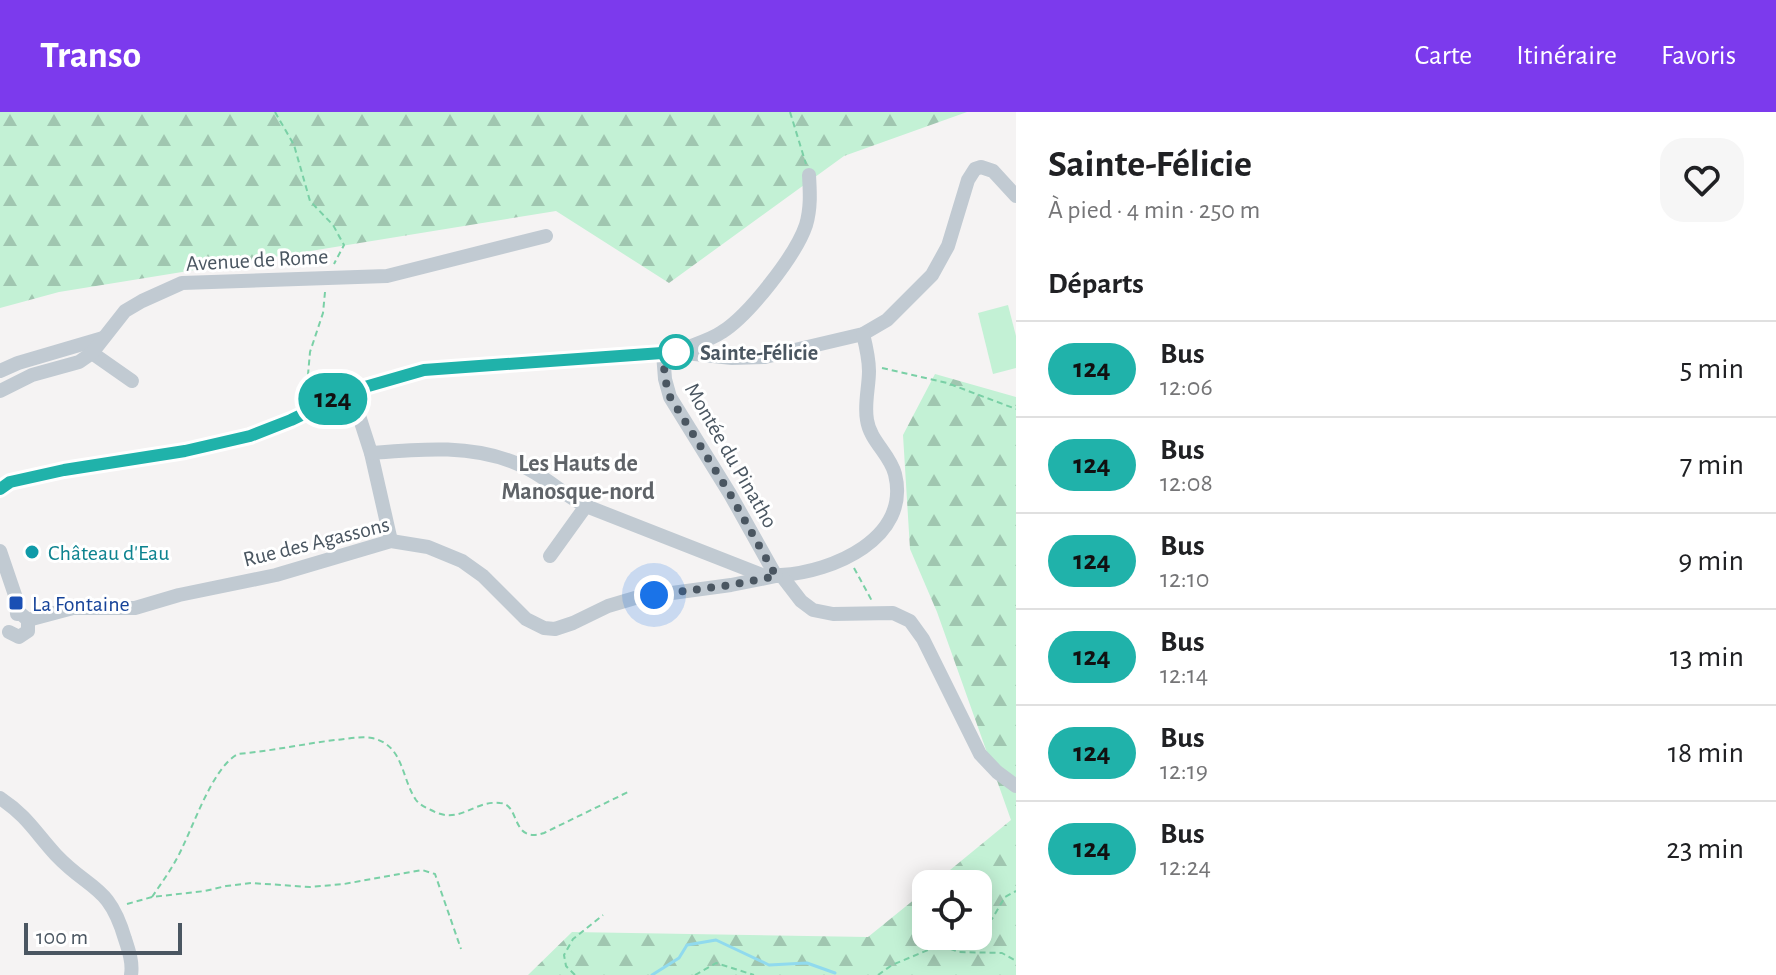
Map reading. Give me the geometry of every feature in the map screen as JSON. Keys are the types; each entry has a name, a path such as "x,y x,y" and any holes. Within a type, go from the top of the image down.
{"street":[{"path":"0,489 10,482 64,470 185,451 250,436 351,391 435,368 669,352 732,358 765,357 863,334 887,320 932,275 948,246 968,180 975,169 981,167 993,171 1016,196"},
{"path":"669,352 722,333 772,280 797,245 806,224 810,203 809,175"},
{"name":"Avenue de Rome","path":"92,353 130,308 182,283 387,276 546,236"},
{"path":"371,453 441,448 503,459 529,469 560,492 586,506 775,576 815,572 867,547 883,529 896,497 895,473 867,421 869,364 863,334"},
{"path":"0,371 103,338"},
{"name":"Montée du Pinatho","path":"669,352 665,379 670,397 730,494 775,576 813,610 833,614 882,612"},
{"path":"0,391 32,375 79,362 92,353 132,381"},
{"path":"351,391 371,453 391,541"},
{"path":"550,556 586,506"},
{"name":"Rue des Agassons","path":"23,617 73,608 135,608 179,595 276,575 391,541 428,547 462,561 483,576 526,619 544,628 555,629 635,598 775,576"},
{"path":"0,551 23,617 9,618 4,634"},
{"path":"882,612 901,614 916,627 980,754 1016,786"},
{"path":"0,798 27,817 55,854 98,888 114,908 130,957 131,975"}],"path":[{"path":"275,112 294,145 310,201 333,225 344,245 326,278 323,313 310,352 307,386 314,395"},
{"path":"790,112 809,175"},
{"path":"869,364 947,383 1016,409"},
{"path":"850,556 863,589 882,612"},
{"path":"152,897 176,861 217,773 230,758 238,754 373,738 397,755 411,791 418,803 426,808 442,816 452,816 486,804 505,803 523,832 531,835 544,833 628,792"},
{"path":"114,908 152,897 251,883 310,887 429,871 435,874 461,949"},
{"path":"992,919 1005,897 1016,891"},
{"path":"575,975 566,966 564,955 573,939 603,915"},
{"path":"878,975 892,965 928,950"},
{"path":"954,950 1002,953 1016,961"},
{"path":"695,975 716,963 754,975"}],"green space":[{"path":"0,112 967,112 844,156 669,283 556,211 59,292 0,308"},
{"path":"1008,305 1016,336 1016,368 993,374 978,313"},
{"path":"935,374 1016,397 1016,975 528,975 572,932 868,937 912,901 912,950 992,950 992,870 950,870 1011,820 937,612 910,549 903,435"}],"waterway":[{"path":"652,975 679,958 687,945 716,940 769,965 807,963 835,973"}],"bus line":[{"name":"124","path":"0,489 10,482 64,470 185,451 250,436 366,385 424,370 676,352"}],"place":[{"name":"Sainte-Félicie","path":"676,352"},
{"name":"Château d'Eau","path":"32,552"},
{"name":"La Fontaine","path":"16,603"}],"district":[{"name":"Les Hauts de Manosque-nord","path":"578,477"}],"route":[{"path":"654,595 776,576 670,397 663,353 676,352"}]}
